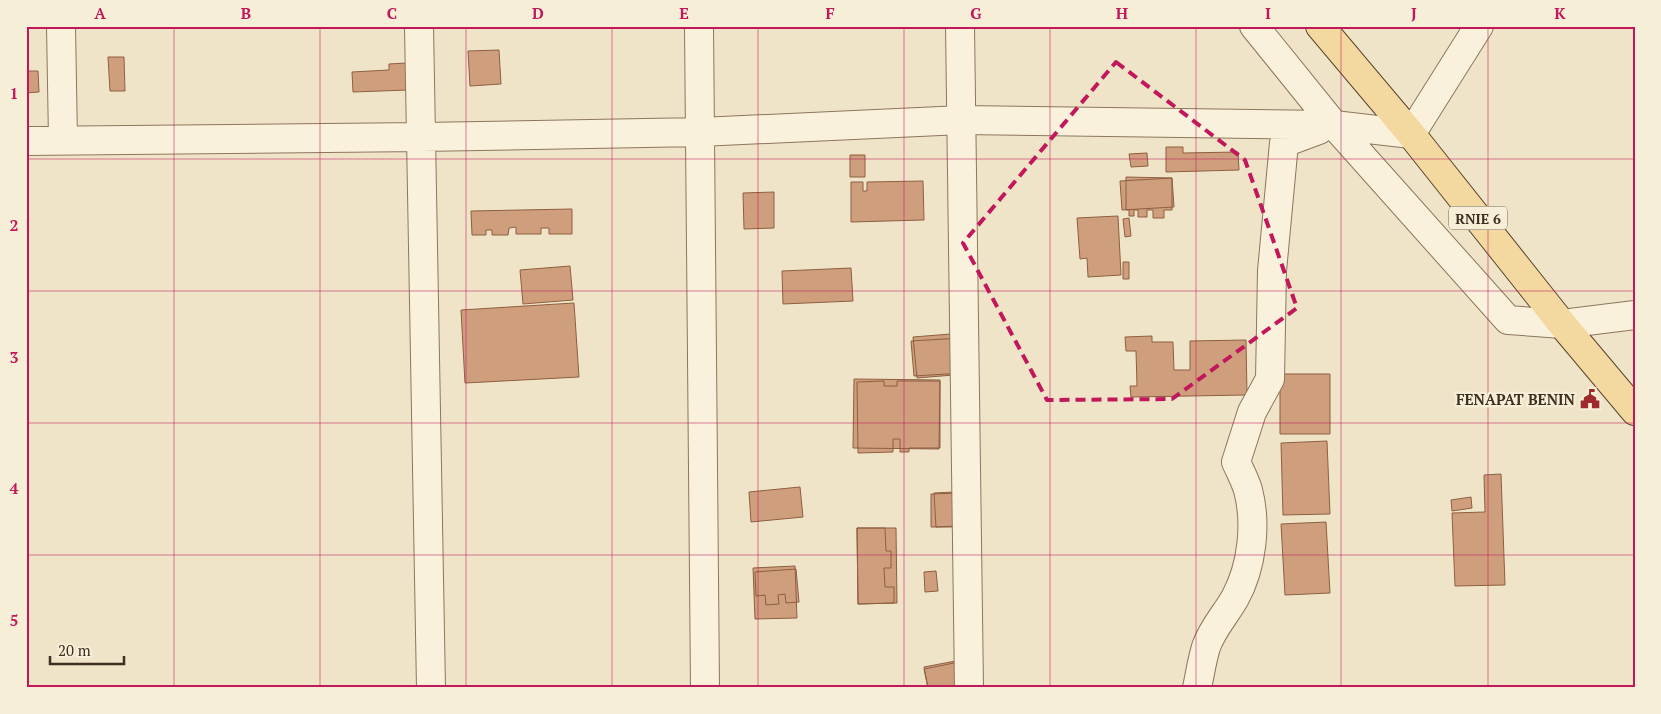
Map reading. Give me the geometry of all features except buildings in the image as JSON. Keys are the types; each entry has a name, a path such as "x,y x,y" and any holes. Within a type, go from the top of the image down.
{"main road":[{"name":"RNIE 6","path":"1320,26 1411,134 1562,324 1635,412"}],"street":[{"path":"61,26 63,140"},
{"path":"419,26 431,688"},
{"path":"699,26 705,688"},
{"path":"960,26 969,688"},
{"path":"1254,26 1334,125 1508,320 1562,324 1635,315"},
{"path":"26,141 700,132 962,120 1334,125 1411,134 1479,26"},
{"path":"1197,688 1206,645 1245,578 1252,524 1248,490 1236,462 1252,412 1270,379 1272,271 1284,143 1334,125"}],"highlighted area":[{"path":"1116,62 1245,160 1297,308 1172,399 1047,400 963,243"}],"place":[{"name":"FENAPAT BENIN","path":"1590,399"}]}
